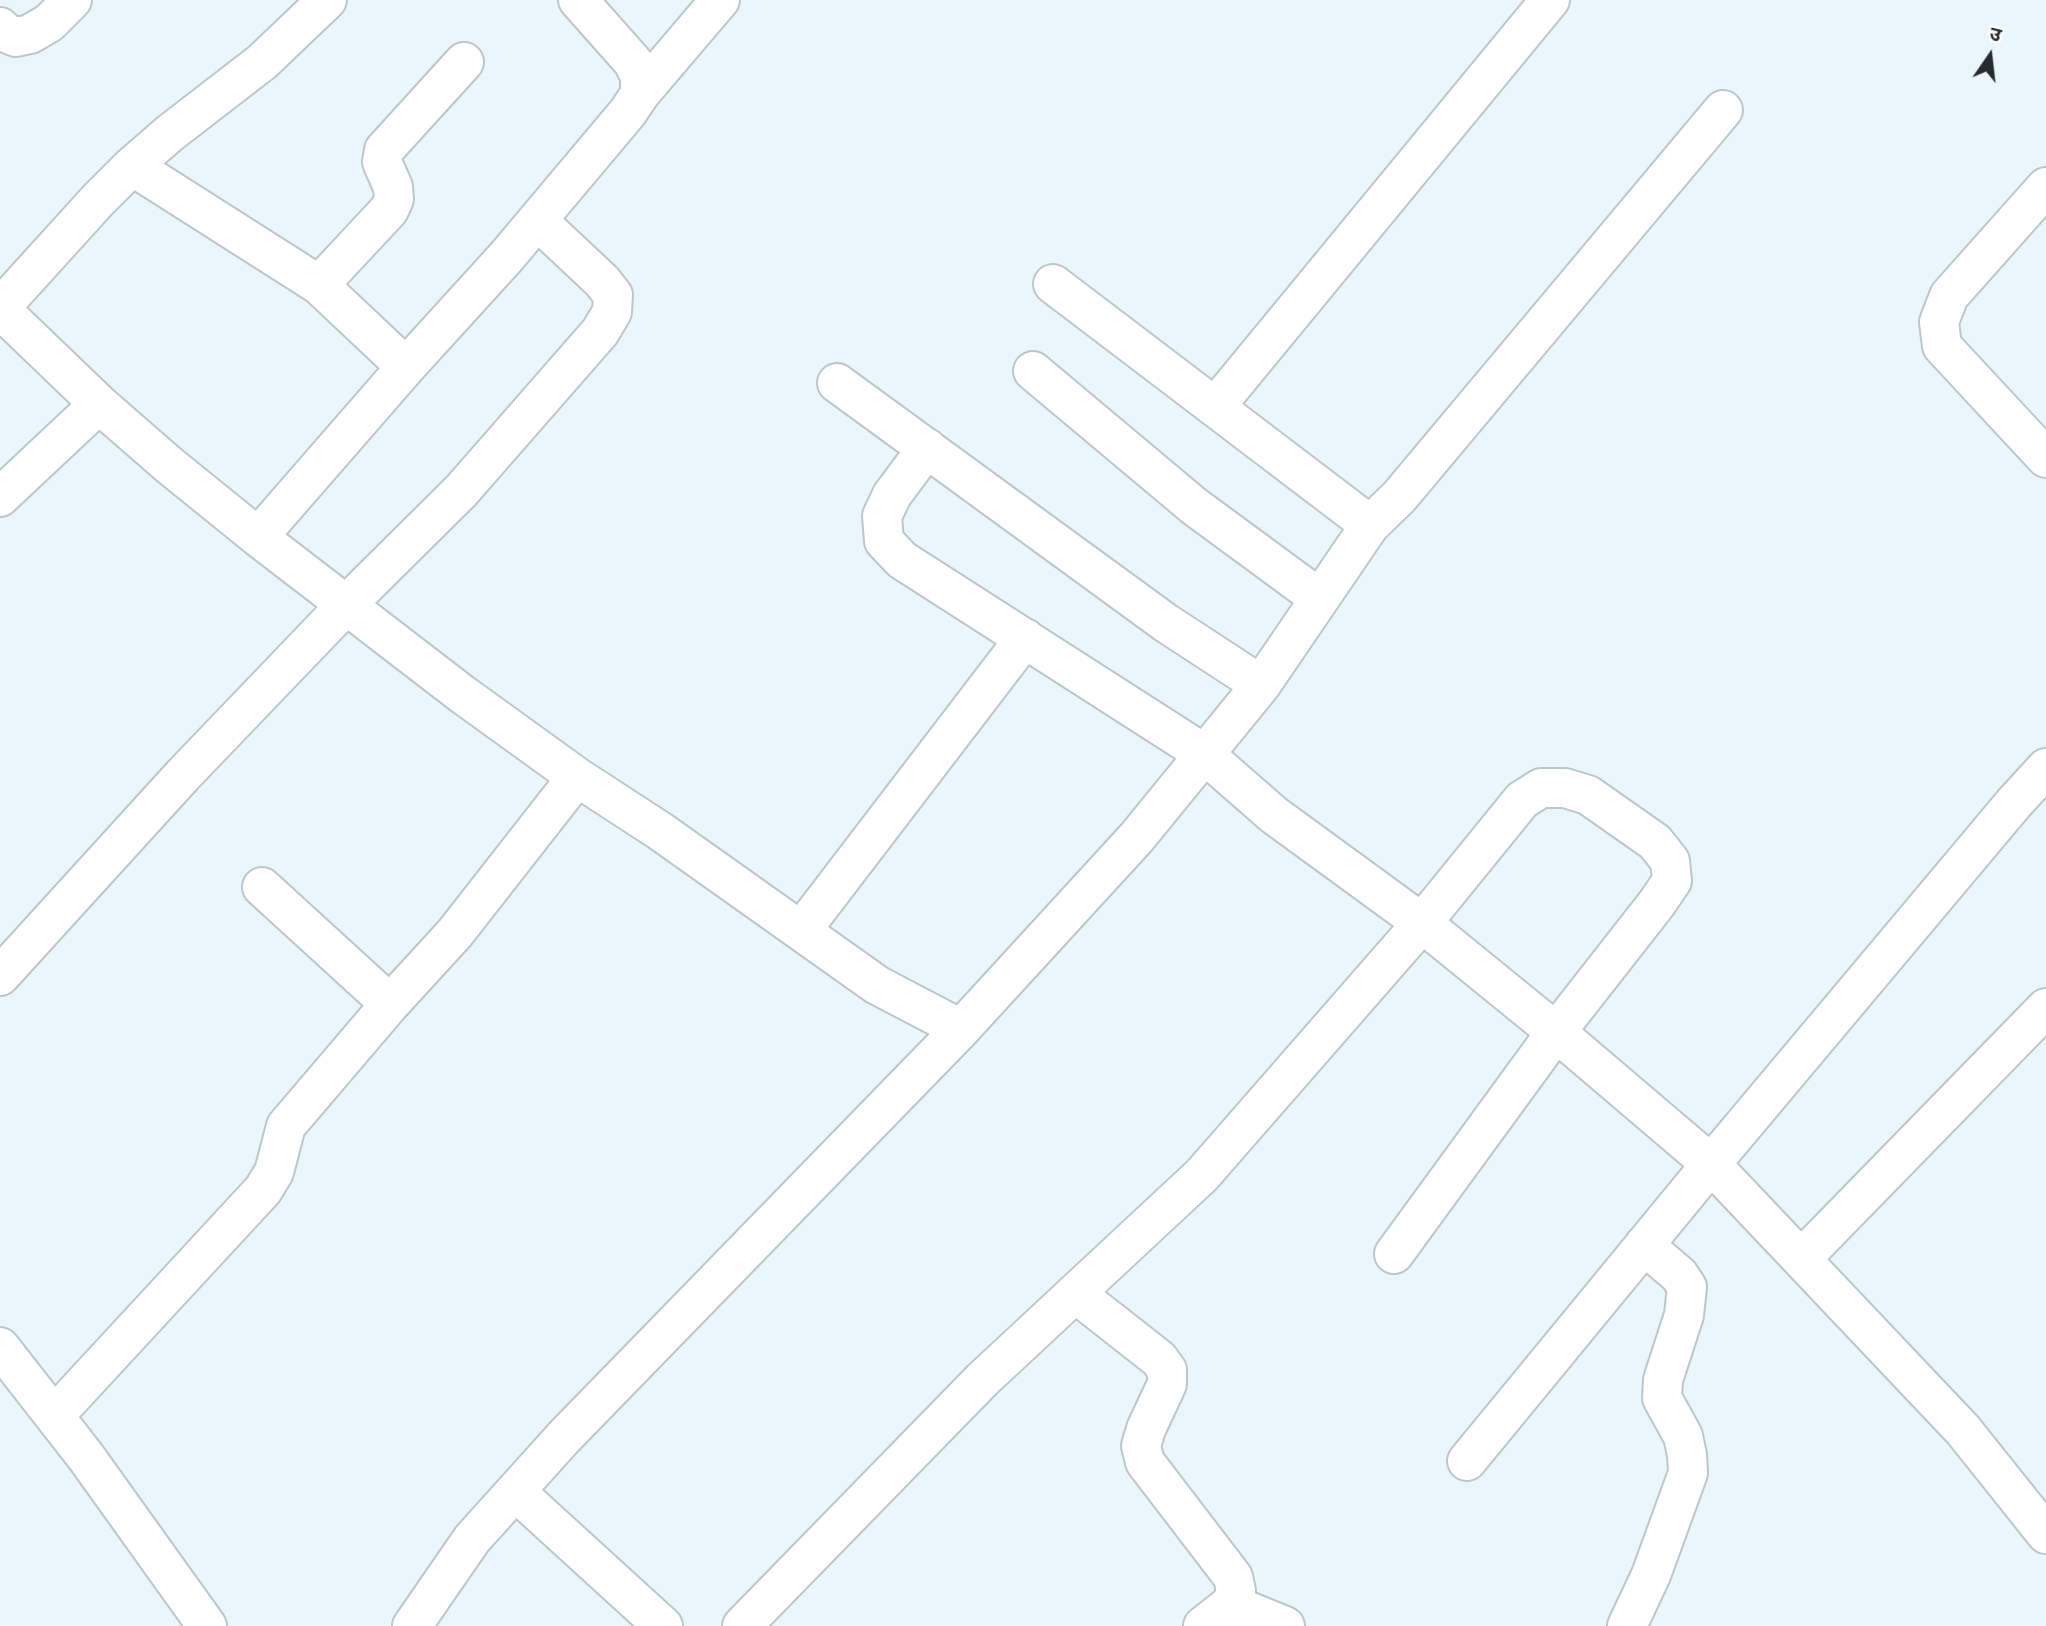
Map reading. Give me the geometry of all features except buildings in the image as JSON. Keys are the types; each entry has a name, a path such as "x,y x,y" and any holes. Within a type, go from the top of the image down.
{"street":[{"path":"0,27 16,37 30,34 49,23 72,0"},
{"path":"327,0 262,62 132,166 0,309 99,404 169,465 462,694 877,985 961,1028"},
{"path":"578,0 633,62 640,76 640,94"},
{"path":"258,537 537,220 720,0"},
{"path":"1215,407 1550,0"},
{"path":"319,285 389,210 394,199 393,187 382,162 384,150 464,62"},
{"path":"412,1626 472,1539 628,1370 961,1028 1137,837 1261,685 1370,525 1399,498 1723,110"},
{"path":"132,166 319,285 406,367"},
{"path":"2046,187 1949,296 1939,322 1942,346 2046,458"},
{"path":"0,976 183,775 347,604 461,491 600,332 612,312 613,295 602,281 537,220"},
{"path":"1053,284 1370,525"},
{"path":"1033,371 1194,506 1320,598"},
{"path":"838,383 1166,623 1261,685"},
{"path":"0,497 99,404"},
{"path":"927,448 892,495 882,516 884,541 902,560 1203,753 1274,815 1422,923 1556,1032 1711,1164 1963,1430 2046,1534"},
{"path":"801,931 1026,638"},
{"path":"1467,1461 1711,1164 2046,768"},
{"path":"54,1416 263,1190 274,1172 286,1126 390,1004 455,933 577,777"},
{"path":"742,1626 982,1380 1202,1175 1422,923 1522,800 1541,788 1565,788 1588,795 1655,842 1670,861 1672,881 1556,1032 1394,1254"},
{"path":"262,887 390,1004"},
{"path":"1801,1259 2046,1008"},
{"path":"1627,1626 1651,1575 1688,1473 1683,1436 1661,1398 1662,1380 1684,1315 1687,1287 1679,1275 1644,1245"},
{"path":"1075,1293 1159,1359 1167,1370 1167,1384 1141,1446 1145,1462 1233,1577 1237,1591 1217,1615"},
{"path":"0,1347 94,1469 207,1626"},
{"path":"516,1492 663,1626"},
{"path":"1217,1615 1285,1626"}]}
